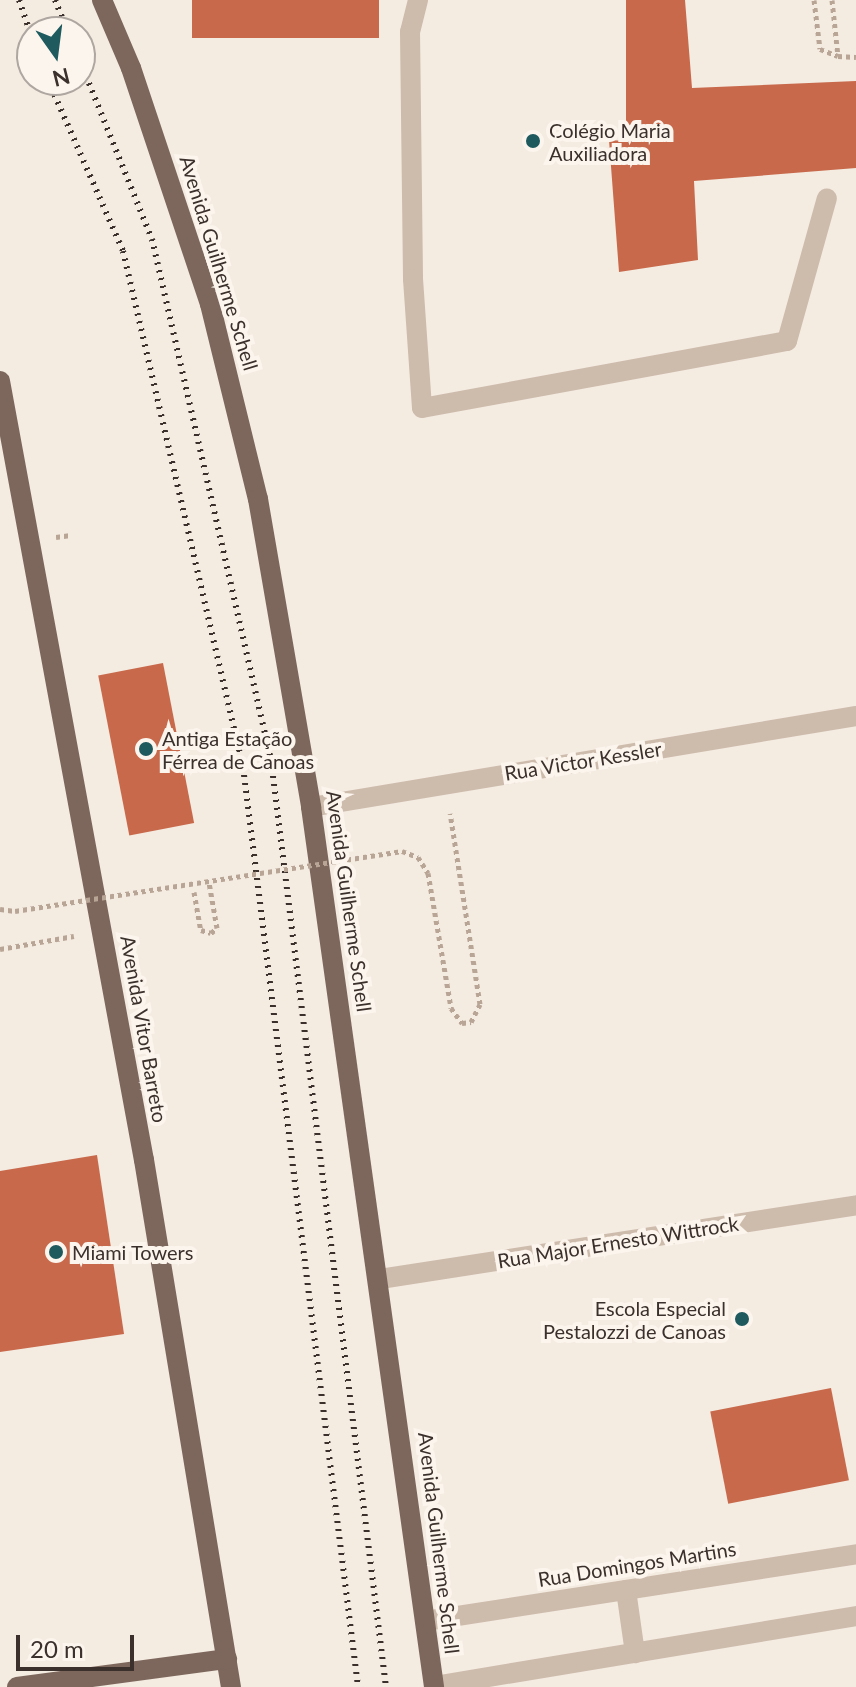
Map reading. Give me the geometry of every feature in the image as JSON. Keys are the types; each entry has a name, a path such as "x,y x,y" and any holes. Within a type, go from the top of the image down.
{"main road":[{"name":"Avenida Guilherme Schell","path":"102,0 131,68 214,319 258,499 311,807 380,1279 434,1686"},
{"name":"Avenida Vitor Barreto","path":"0,381 102,932 231,1687"},
{"path":"17,1687 227,1659"}],"street":[{"path":"418,0 410,32 413,279 422,408 787,341 827,198"},
{"name":"Rua Victor Kessler","path":"311,807 856,716"},
{"name":"Rua Major Ernesto Wittrock","path":"380,1279 856,1205"},
{"name":"Rua Domingos Martins","path":"425,1621 856,1554"},
{"path":"626,1590 635,1653"},
{"path":"434,1686 856,1616"}],"path":[{"path":"814,0 820,49 838,56 856,57"},
{"path":"832,0 838,56"},
{"path":"0,909 15,911 402,851 418,857 428,873 451,1008 462,1023 471,1022 480,1004 453,832"},
{"path":"194,892 201,930 211,933 217,928 209,882"},
{"path":"0,949 102,932"}],"building":[{"path":"192,0 379,0 379,38 192,38"},
{"path":"626,0 685,0 692,88 856,81 856,168 694,181 698,260 619,272 609,140 626,141"},
{"name":"Antiga Estação Férrea de Canoas","path":"163,663 194,823 129,836 98,676"},
{"name":"Miami Towers","path":"97,1155 124,1334 0,1352 0,1171"},
{"path":"831,1388 849,1480 728,1504 710,1411"}],"railway":[{"path":"19,0 25,16"},
{"path":"55,0 62,16"},
{"path":"55,96 123,251 243,767 358,1687"},
{"path":"94,96 152,239 271,760 386,1687"}],"place":[{"name":"Colégio Maria Auxiliadora","path":"533,141"},
{"name":"Antiga Estação Férrea de Canoas","path":"146,749"},
{"name":"Miami Towers","path":"56,1252"},
{"name":"Escola Especial Pestalozzi de Canoas","path":"742,1319"}]}
